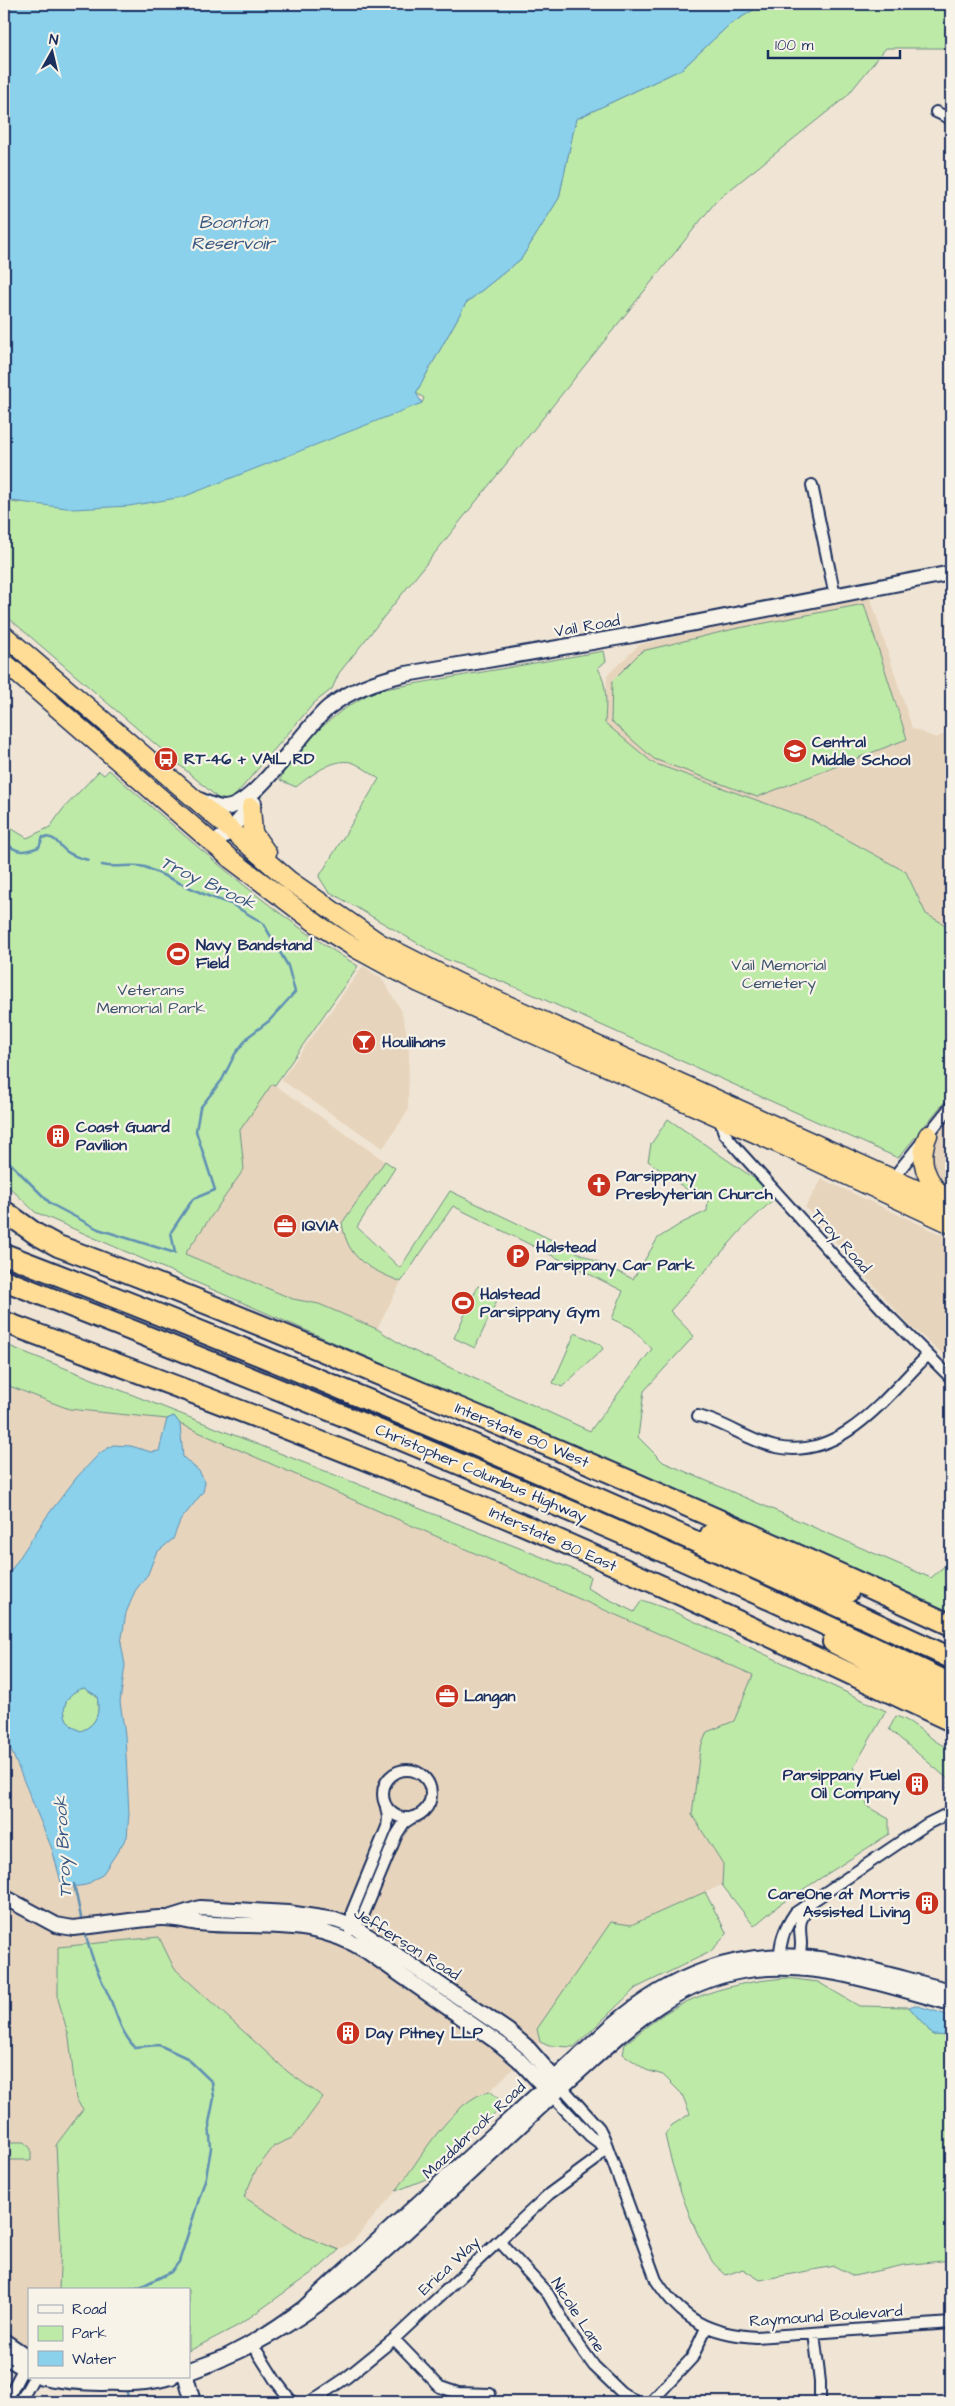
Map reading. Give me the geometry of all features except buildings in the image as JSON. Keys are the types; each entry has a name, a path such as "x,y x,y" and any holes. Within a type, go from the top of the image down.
{"highway":[{"path":"4,635 300,889 347,922 404,957 949,1204"},
{"path":"4,649 98,729 160,770"},
{"path":"7,666 214,843 317,924 379,962 427,987 788,1148 951,1224"},
{"path":"251,807 251,825 256,839 300,889"},
{"path":"928,1135 922,1148 924,1164 931,1183 949,1204"},
{"path":"788,1148 836,1163 866,1177 887,1182 893,1178"},
{"path":"4,1198 21,1213 61,1237 88,1257"},
{"path":"4,1211 58,1246 88,1257"},
{"name":"Christopher Columbus Highway","path":"4,1254 236,1346 529,1467 951,1658"},
{"name":"Interstate 80 West","path":"88,1257 340,1358 530,1438 776,1544 951,1625"},
{"name":"Christopher Columbus Highway","path":"4,1280 337,1413 672,1556 951,1684"},
{"name":"Interstate 80 East","path":"4,1322 330,1445 488,1510 778,1640 951,1721"},
{"path":"4,1337 117,1373 146,1374"},
{"path":"529,1467 566,1472 951,1636"},
{"path":"672,1556 685,1572 814,1633 951,1703"}],"street":[{"path":"936,112 951,119"},
{"path":"812,485 835,596"},
{"name":"Vail Road","path":"187,794 210,805 224,808 242,802 266,780 318,717 355,689 370,684 406,674 633,635 951,573"},
{"name":"Vail Road","path":"214,843 230,830 251,807 266,780"},
{"path":"893,1178 951,1106"},
{"name":"Troy Road","path":"719,1118 724,1133 739,1151 881,1308 951,1378"},
{"path":"698,1416 711,1419 774,1447 796,1449 819,1446 838,1438 853,1428 928,1355"},
{"path":"412,1771 425,1779 431,1792 427,1808 404,1823 397,1834 362,1916 350,1933 352,1912 387,1827 388,1817 383,1790 386,1782 398,1772 412,1771"},
{"path":"386,1806 397,1816 414,1817"},
{"path":"780,1961 785,1928 795,1913 927,1824 949,1813"},
{"name":"Jefferson Road","path":"4,1897 56,1925 73,1928 171,1918 198,1923 313,1929 350,1933 500,2044 554,2087"},
{"path":"799,1962 801,1944 798,1928 802,1915 816,1899"},
{"name":"Mazdabrook Road","path":"190,2376 250,2344 304,2308 554,2087 646,2012 674,1994 719,1976 780,1961 799,1962"},
{"path":"799,1962 844,1964 951,1991"},
{"path":"799,1962 951,2003"},
{"path":"554,2087 590,2136 606,2148"},
{"name":"Mazdabrook Road","path":"190,2377 222,2371 258,2353 283,2337 337,2295 554,2087"},
{"name":"Erica Way","path":"310,2402 346,2378 394,2339 562,2183 594,2161 606,2148"},
{"name":"Raymound Boulevard","path":"606,2148 656,2280 679,2309 706,2328 731,2335 756,2337 951,2323"},
{"name":"Nicole Lane","path":"499,2240 548,2294 570,2334 594,2366 621,2392 636,2402"},
{"path":"650,2402 692,2358 706,2328"},
{"path":"814,2333 822,2402"},
{"path":"394,2339 440,2386 458,2393 490,2394"},
{"path":"4,2341 28,2367"},
{"path":"258,2353 274,2380 292,2402"},
{"path":"4,2356 28,2368"},
{"path":"6,2402 28,2369"},
{"path":"20,2402 28,2372"},
{"path":"46,2378 91,2391 147,2387 187,2378 193,2402"},
{"path":"81,2378 115,2388"},
{"path":"147,2387 169,2378"}],"shaded area":[{"name":"Central Middle School","path":"870,596 912,728 936,738 951,731 951,928 926,914 906,872 812,820 653,763 605,724 607,675 639,645 743,621"},
{"path":"363,966 382,979 401,1010 409,1042 408,1111 383,1148 281,1080"},
{"path":"266,1079 385,1161 342,1223 365,1266 401,1282 377,1329 319,1304 293,1299 185,1254 244,1169 239,1118"},
{"path":"951,1116 951,1195 930,1173 929,1143"},
{"path":"822,1179 951,1239 951,1361 907,1323 805,1207"},
{"path":"4,1384 69,1409 167,1419 174,1416 181,1424 754,1676 734,1721 707,1732 700,1749 692,1815 723,1864 722,1885 631,1925 537,2029 540,2042 490,2091 480,2093 451,2116 396,2191 354,2240 339,2250 304,2236 243,2197 256,2170 274,2146 294,2137 323,2097 288,2072 174,1968 159,1937 58,1947 58,1999 69,2037 76,2099 84,2109 56,2145 61,2245 59,2288 28,2288 28,2350 4,2337"}],"green space":[{"path":"763,4 951,4 951,48 886,48 847,96 717,200 339,673 332,689 314,703 233,798 227,800 218,798 4,614 4,500 17,503 422,403 424,398 416,393 466,303 521,259 559,198 576,119 682,69 729,25"},
{"name":"Central Middle School","path":"864,604 907,739 757,797 654,759 611,721 612,681 642,651 734,629"},
{"name":"Vail Memorial Cemetery","path":"604,651 606,661 598,668 605,688 605,723 653,763 812,820 906,872 926,914 951,928 951,1094 898,1158 525,991 443,958 328,891 319,877 379,779 356,764 341,762 324,768 296,787 280,780 292,752 341,711 373,691"},
{"name":"Veterans Memorial Park","path":"109,770 260,898 324,945 358,966 275,1085 272,1084 240,1130 244,1169 185,1254 293,1299 319,1304 377,1329 407,1348 590,1431 652,1349 632,1328 612,1319 623,1291 453,1206 401,1282 370,1267 355,1255 349,1246 342,1223 385,1161 395,1168 357,1227 400,1268 450,1191 633,1279 658,1238 682,1223 707,1211 708,1200 689,1191 648,1161 651,1144 668,1119 778,1195 743,1228 670,1311 694,1336 644,1391 638,1437 663,1462 931,1578 951,1560 951,1612 35,1212 4,1182 4,824 27,838 50,827 63,809 99,771 104,775"},
{"path":"478,1286 499,1296 475,1348 454,1338"},
{"path":"575,1333 600,1344 603,1349 562,1387 553,1383"},
{"path":"4,1344 590,1576 587,1588 634,1612 642,1600 670,1610 886,1711 854,1767 868,1807 889,1819 889,1834 779,1905 754,1926 722,1885 723,1864 692,1815 700,1749 707,1732 734,1721 753,1675 180,1424 174,1416 167,1419 69,1409 4,1384"},
{"path":"84,1688 97,1696 98,1712 91,1725 81,1731 68,1722 64,1708 70,1696"},
{"path":"896,1716 911,1723 936,1742 951,1749 951,1789 947,1789 949,1780 889,1729"},
{"path":"705,1892 727,1934 710,1952 636,1988 574,2047 549,2046 540,2042 537,2029 611,1922 631,1925"},
{"path":"159,1937 174,1968 288,2072 323,2097 294,2137 274,2146 256,2170 244,2197 304,2236 339,2250 320,2267 239,2325 190,2350 190,2288 59,2288 61,2245 56,2145 83,2109 76,2099 69,2037 58,1999 58,1947"},
{"path":"787,1978 818,1982 859,2006 909,2007 933,2035 951,2036 951,2260 904,2265 854,2276 834,2266 760,2280 743,2269 726,2275 712,2261 697,2232 684,2200 665,2135 672,2125 690,2114 682,2094 663,2075 646,2070 623,2054 625,2044 665,2013 679,2005 724,1988"},
{"path":"490,2091 499,2099 501,2107 494,2115 484,2122 471,2126 426,2179 396,2191 437,2133 450,2119 476,2096"},
{"path":"8,2142 25,2142 31,2149 31,2160 9,2160"}],"water":[{"name":"Boonton Reservoir","path":"4,4 763,4 729,25 682,69 576,119 559,198 521,259 466,303 416,393 422,403 183,497 129,506 74,509 4,500"},
{"path":"174,1416 180,1424 183,1457 199,1471 205,1482 203,1492 180,1521 173,1539 156,1553 148,1574 135,1591 126,1613 121,1643 125,1665 120,1702 125,1735 129,1814 127,1837 102,1875 86,1885 71,1887 61,1882 52,1849 4,1733 4,1581 47,1516 77,1477 100,1453 113,1445 131,1446 151,1452 159,1451 167,1419","holes":["84,1688 97,1696 98,1712 91,1725 81,1731 73,1727 68,1722 64,1708 70,1696"]},
{"path":"915,2005 951,2016 951,2036 933,2035 909,2007"}],"waterway":[{"name":"Troy Brook","path":"4,842 17,850 24,851 39,847 43,837 48,837 54,839 71,854 88,860"},
{"name":"Troy Brook","path":"4,1157 51,1204 98,1229 175,1253 171,1232 193,1199 215,1190 196,1131 200,1108 222,1080 235,1054 249,1036 269,1021 295,992 288,966 263,923 231,904 208,896 145,867 102,865"},
{"name":"Troy Brook","path":"74,1884 82,1922"},
{"name":"Troy Brook","path":"85,1932 95,1964 119,2021 134,2047 159,2045 187,2058 212,2082 214,2098 209,2123 211,2148 206,2177 179,2262 171,2272 140,2287 134,2288"},
{"name":"Troy Brook","path":"126,2388 129,2402"}],"place":[{"name":"Central Middle School","path":"795,751"},
{"name":"RT-46 + VAIL RD","path":"166,759"},
{"name":"Navy Bandstand Field","path":"178,954"},
{"name":"Houlihans","path":"364,1042"},
{"name":"Coast Guard Pavilion","path":"58,1136"},
{"name":"Parsippany Presbyterian Church","path":"599,1185"},
{"name":"IQVIA","path":"285,1226"},
{"name":"Halstead Parsippany Car Park","path":"518,1256"},
{"name":"Halstead Parsippany Gym","path":"463,1303"},
{"name":"Langan","path":"447,1696"},
{"name":"Parsippany Fuel Oil Company","path":"917,1784"},
{"name":"CareOne at Morris Assisted Living","path":"927,1903"},
{"name":"Day Pitney LLP","path":"348,2033"}]}
